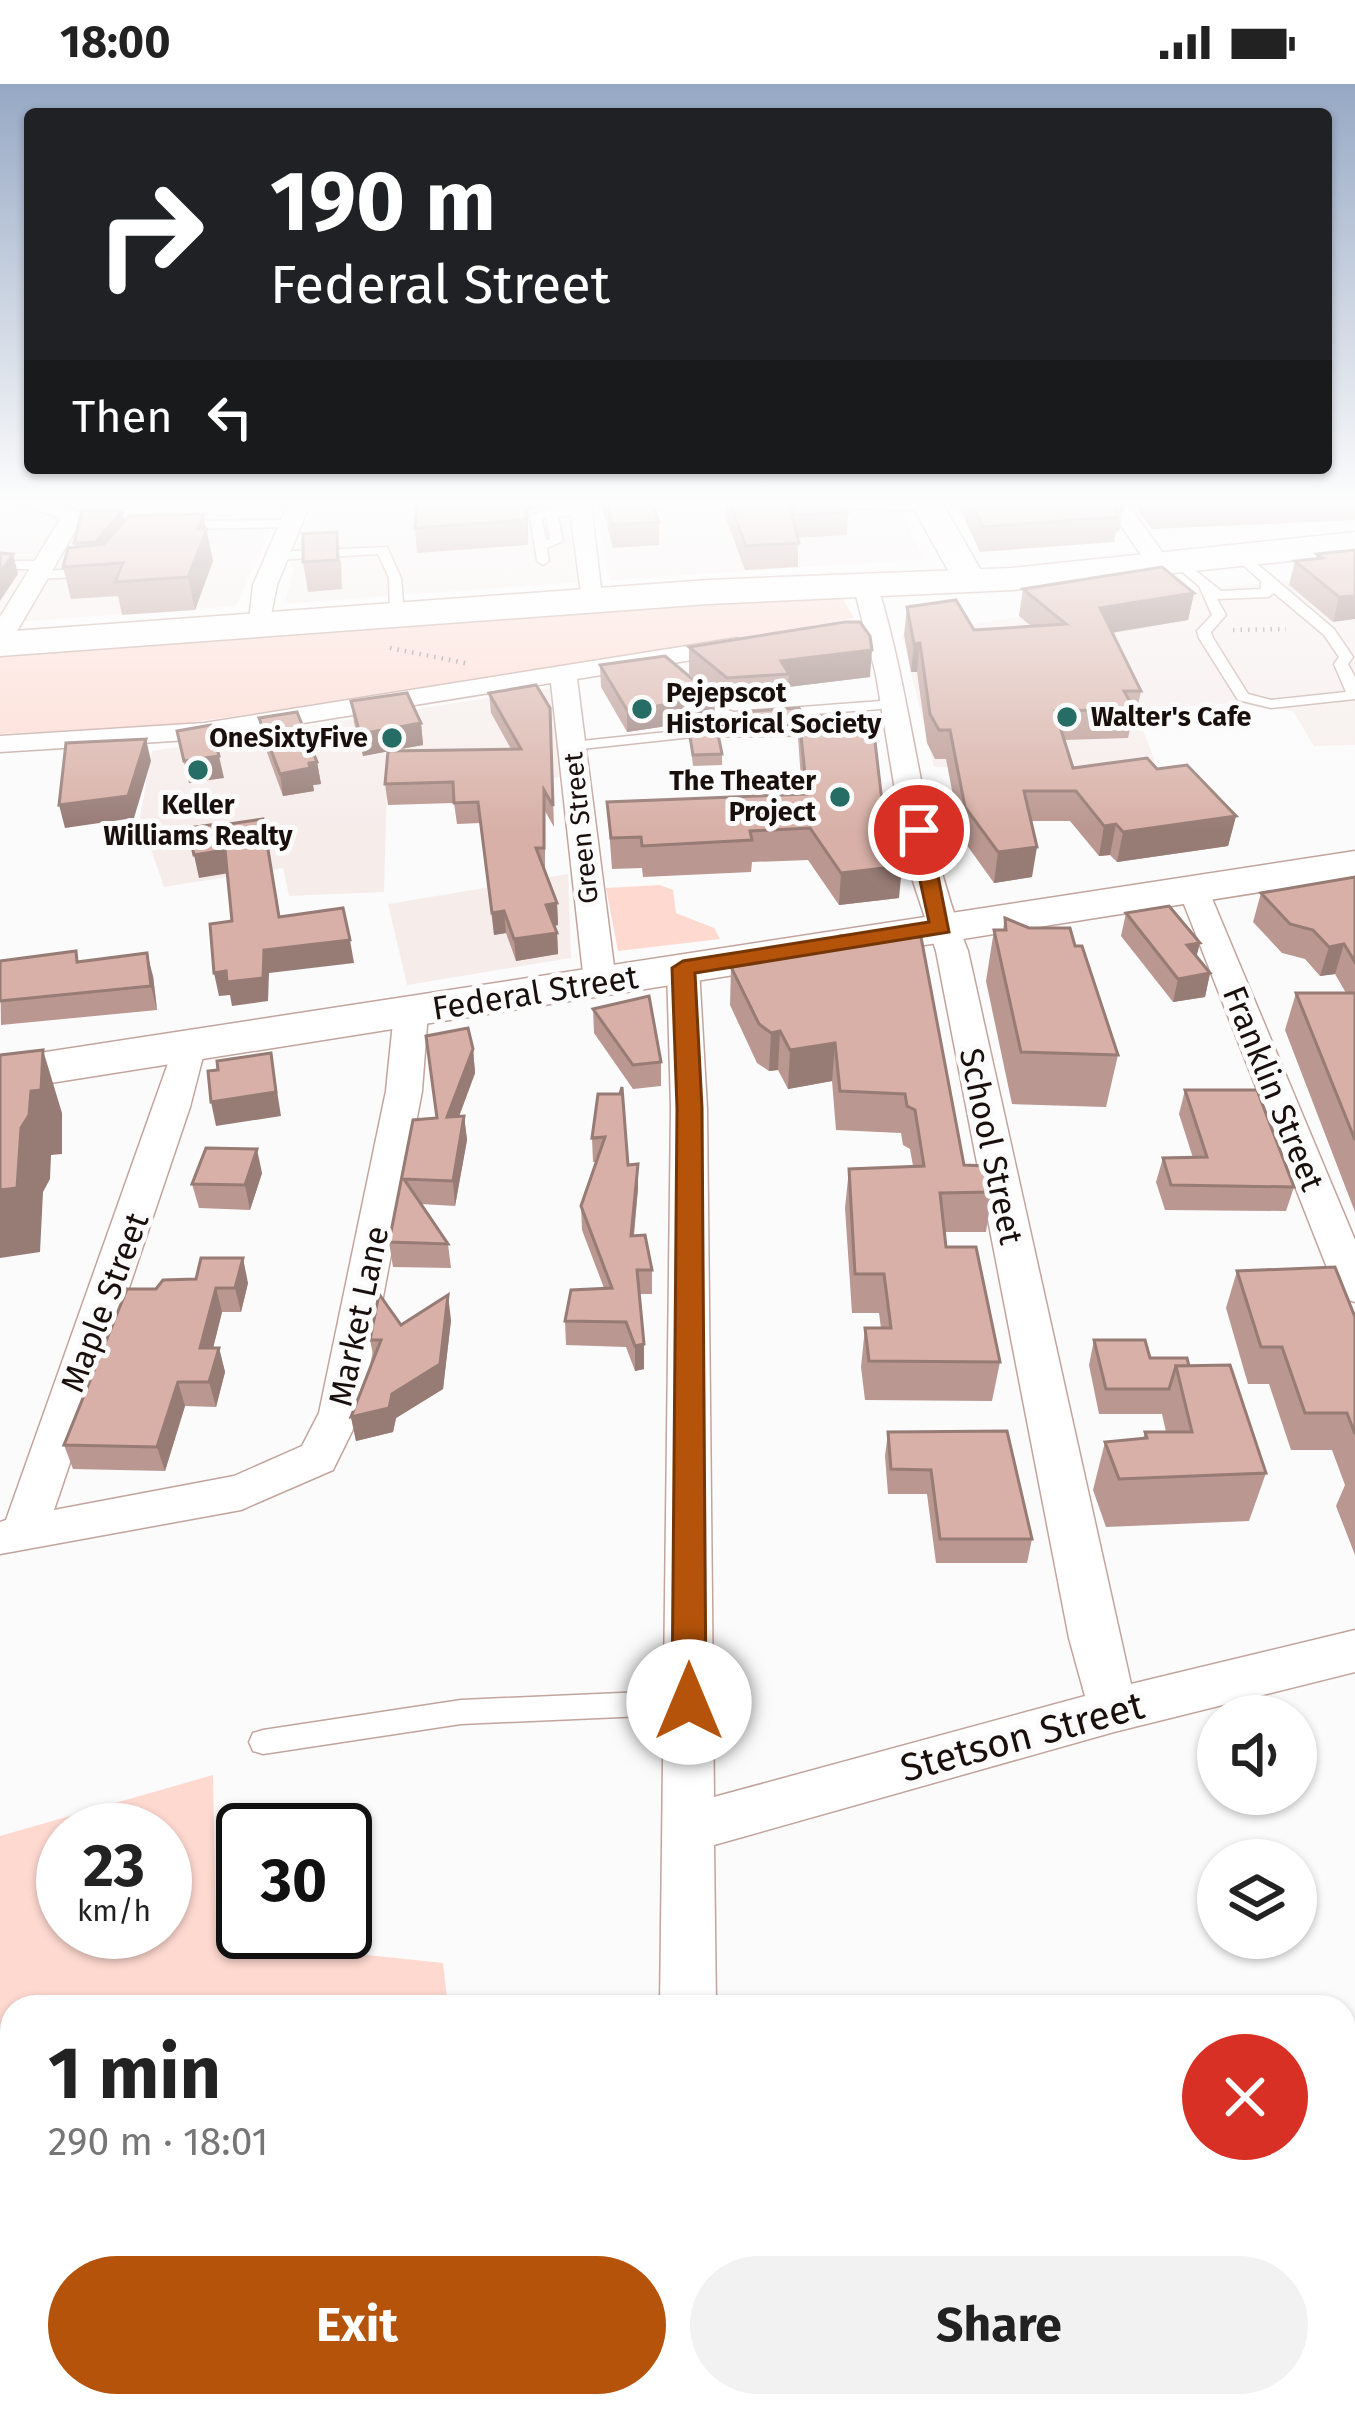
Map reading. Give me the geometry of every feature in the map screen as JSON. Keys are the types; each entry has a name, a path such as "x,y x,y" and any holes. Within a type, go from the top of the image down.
{"main road":[{"path":"0,641 268,624 386,630 505,613"}],"street":[{"path":"0,641 16,613"},
{"path":"268,624 270,613"},
{"name":"School Street","path":"875,613 941,927 952,951 1094,1639 1114,1710"},
{"path":"844,629 879,623"},
{"path":"0,744 146,738 768,641"},
{"name":"Green Street","path":"563,674 600,982"},
{"name":"Federal Street","path":"0,1075 1355,864"},
{"name":"Franklin Street","path":"1193,889 1355,1288"},
{"path":"683,968 689,1108 688,1995"},
{"name":"Market Lane","path":"12,1537 241,1492 318,1459 340,1413 404,1091 411,1012"},
{"name":"Maple Street","path":"12,1537 148,1189 189,1045"},
{"name":"Stetson Street","path":"691,1827 1114,1710 1355,1651"}],"lane":[{"path":"386,630 388,613"},
{"path":"1217,613 1204,631 1206,638 1243,697 1271,704 1351,696 1354,689 1341,664 1346,657 1329,632 1306,613"},
{"path":"663,657 709,709 733,716 894,704"},
{"path":"572,746 717,731 733,716"},
{"path":"263,1742 461,1712 689,1702"}],"path":[{"path":"1220,631 1300,628"},
{"path":"386,630 465,663"}],"shaded area":[{"path":"0,613 141,613 0,623"},
{"path":"587,613 851,613 854,618 552,671 173,725 0,734 0,656"},
{"path":"1046,613 1355,613 1355,745 1314,746 1293,711 1233,703 1135,709 1158,770 934,767 902,635"},
{"path":"555,687 564,777 387,786 384,892 289,896 283,868 164,887 140,818 152,751"},
{"path":"568,874 571,958 407,985 388,904"},
{"path":"660,885 673,890 676,913 714,928 720,939 618,951 606,888"},
{"path":"213,1775 216,1959 372,1955 443,1963 447,1995 0,1995 0,1836 36,1826 36,1959 192,1959 192,1803 115,1803"}],"building":[{"path":"908,613 964,613 974,630 1066,624 1052,613 1102,613 1141,691 1124,691 1134,709 1055,711 1073,768 1147,758 1157,769 1187,765 1236,816 1123,832 1116,824 1104,826 1076,791 1024,791 1037,847 998,852 965,807 950,730 939,730 930,714 920,643 914,644"},
{"path":"860,622 870,636 872,650 781,661 789,674 727,678 689,647"},
{"path":"665,656 715,698 627,710 600,665"},
{"path":"536,685 550,708 553,806 544,790 544,848 536,848 557,903 546,905 557,933 514,939 504,911 492,913 478,802 454,803 453,782 385,784 388,751 521,749 489,693"},
{"path":"407,693 421,723 360,734 351,701"},
{"path":"799,708 804,716 799,716 799,726 721,727 741,712"},
{"path":"297,712 317,762 280,774 259,718"},
{"path":"799,716 872,716 881,793 902,866 841,873 810,828 750,831 752,840 642,846 641,837 611,838 607,802 807,794"},
{"path":"211,725 219,756 184,761 177,731"},
{"path":"717,729 722,754 693,755 689,731"},
{"path":"146,739 128,796 59,805 66,743"},
{"path":"263,819 279,917 343,908 350,940 264,950 263,978 227,982 226,971 214,973 210,924 232,921 225,850 194,855 188,828 218,824 224,839 222,825"},
{"path":"1355,877 1355,962 1344,944 1329,947 1313,930 1290,924 1261,893"},
{"path":"1169,906 1200,943 1187,945 1210,973 1178,979 1126,913"},
{"path":"1005,918 1029,928 1070,928 1075,946 1082,946 1118,1055 1021,1052 994,930 1006,930"},
{"path":"841,936 921,937 964,1165 987,1166 992,1192 940,1193 946,1247 976,1247 1000,1362 869,1361 865,1328 891,1328 884,1274 855,1274 849,1169 924,1166 915,1110 907,1106 905,1094 840,1091 835,1043 790,1050 780,1031 771,1033 759,1024 731,967 842,948"},
{"path":"76,951 77,962 147,953 151,986 0,1001 0,961"},
{"path":"1296,993 1355,993 1355,1140"},
{"path":"649,996 661,1062 633,1065 593,1009"},
{"path":"468,1028 473,1049 447,1117 464,1116 453,1181 404,1179 448,1244 389,1242 413,1120 437,1118 426,1036"},
{"path":"43,1050 41,1090 31,1091 29,1115 21,1128 17,1188 0,1190 0,1055"},
{"path":"271,1053 276,1092 211,1102 208,1071 218,1070 217,1061"},
{"path":"622,1087 628,1165 638,1164 631,1236 645,1235 652,1270 637,1270 644,1344 635,1346 626,1322 565,1321 571,1290 612,1288 581,1206 605,1137 592,1138 598,1094 620,1094"},
{"path":"1185,1090 1257,1090 1294,1187 1171,1185 1163,1158 1207,1157"},
{"path":"206,1148 257,1149 245,1185 192,1184"},
{"path":"201,1258 243,1258 235,1288 216,1288 200,1348 219,1348 209,1382 178,1382 157,1447 64,1445 127,1289 156,1289 163,1280 196,1279"},
{"path":"1335,1267 1355,1317 1355,1434 1347,1413 1305,1413 1282,1347 1261,1347 1237,1271"},
{"path":"379,1294 401,1325 448,1295 440,1364 392,1394 389,1408 351,1417 381,1340 370,1340"},
{"path":"1094,1340 1145,1340 1150,1358 1187,1358 1189,1366 1176,1366 1169,1389 1106,1389"},
{"path":"1230,1365 1266,1473 1119,1479 1105,1442 1147,1438 1145,1432 1192,1432 1176,1366"},
{"path":"1007,1431 1032,1539 940,1539 931,1470 891,1469 888,1432"}],"place":[{"name":"Pejepscot Historical Society","path":"642,709"},
{"name":"Walter's Cafe","path":"1067,717"},
{"name":"OneSixtyFive","path":"392,738"},
{"name":"Keller Williams Realty","path":"198,770"},
{"name":"The Theater Project","path":"840,797"}],"route":[{"path":"689,1702 689,1108 683,968 941,927 919,830"}]}
